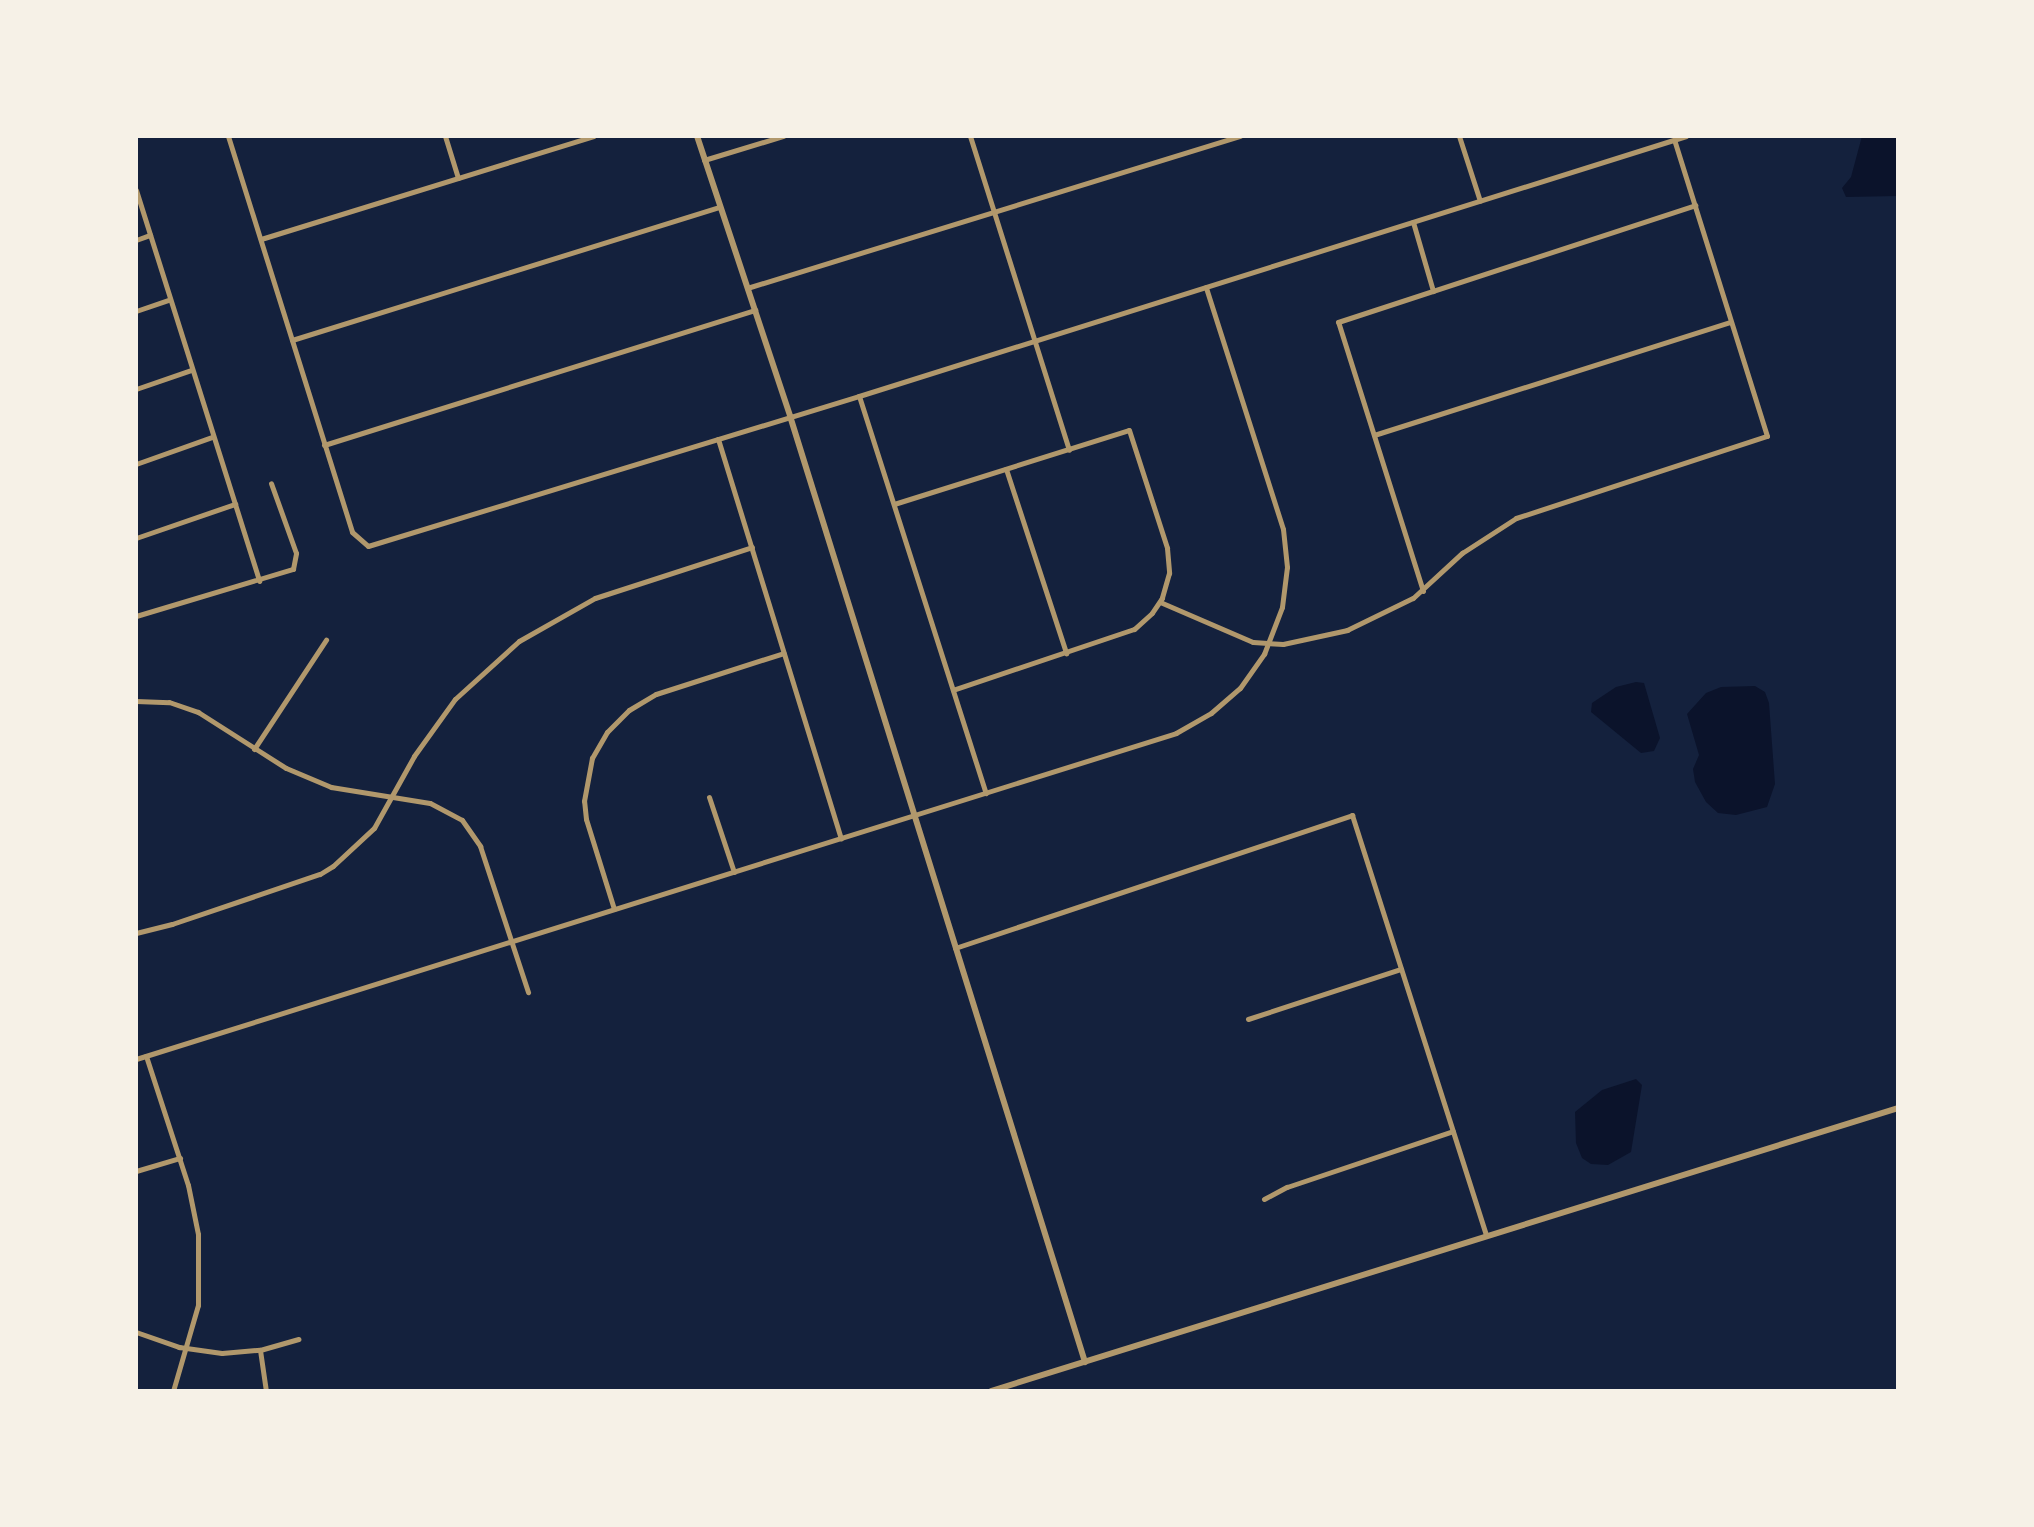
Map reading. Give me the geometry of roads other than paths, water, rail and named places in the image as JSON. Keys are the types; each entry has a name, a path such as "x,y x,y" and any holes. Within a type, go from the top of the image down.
{"street":[{"path":"228,136 352,532 362,543 377,545 1686,136"},
{"path":"445,136 458,178"},
{"path":"261,239 593,136"},
{"path":"697,136 790,416 1085,1362"},
{"path":"704,160 783,136"},
{"path":"970,136 1069,450"},
{"path":"747,288 1240,136"},
{"path":"1459,136 1480,201"},
{"path":"1160,602 1239,638 1269,644 1347,630 1392,611 1423,592 1462,553 1516,518 1767,436 1674,140"},
{"path":"136,190 259,581"},
{"path":"1423,592 1338,322 1695,205"},
{"path":"292,340 719,207"},
{"path":"1413,222 1433,291"},
{"path":"136,240 150,235"},
{"path":"136,1059 914,816 1193,725 1240,688 1269,644 1286,589 1283,529 1206,287"},
{"path":"136,311 170,299"},
{"path":"324,445 755,310"},
{"path":"1374,435 1731,322"},
{"path":"136,389 191,370"},
{"path":"859,396 986,793"},
{"path":"894,504 1129,430 1167,548 1169,573 1160,602 1134,629 953,690"},
{"path":"136,464 212,437"},
{"path":"718,439 841,838"},
{"path":"1006,469 1066,653"},
{"path":"136,616 293,569 296,563 271,483"},
{"path":"136,538 235,504"},
{"path":"136,933 320,874 361,844 438,719 478,675 519,641 565,612 604,595 752,547"},
{"path":"254,749 326,640"},
{"path":"614,909 586,819 584,801 592,758 607,732 629,710 656,694 784,653"},
{"path":"136,701 184,706 254,749 331,787 441,807 469,828 480,846 528,992"},
{"path":"709,797 734,872"},
{"path":"955,948 1352,815 1486,1235"},
{"path":"1248,1019 1401,969"},
{"path":"146,1056 195,1212 199,1256 198,1305 173,1391"},
{"path":"991,1391 1898,1108"},
{"path":"1264,1199 1287,1187 1453,1131"},
{"path":"136,1171 180,1158"},
{"path":"136,1332 185,1348 222,1353 260,1350 298,1339"},
{"path":"260,1350 266,1391"}],"water":[{"path":"1862,136 1898,136 1898,196 1846,197 1842,188 1851,177"},
{"path":"1644,683 1660,738 1654,751 1641,753 1591,712 1592,703 1616,687"},
{"path":"1755,686 1765,692 1769,703 1775,784 1767,807 1736,815 1718,813 1706,802 1695,782 1693,769 1699,755 1687,714 1706,693 1721,687"},
{"path":"1636,1079 1642,1085 1631,1152 1608,1165 1591,1164 1582,1158 1576,1143 1575,1112 1602,1090"}]}
